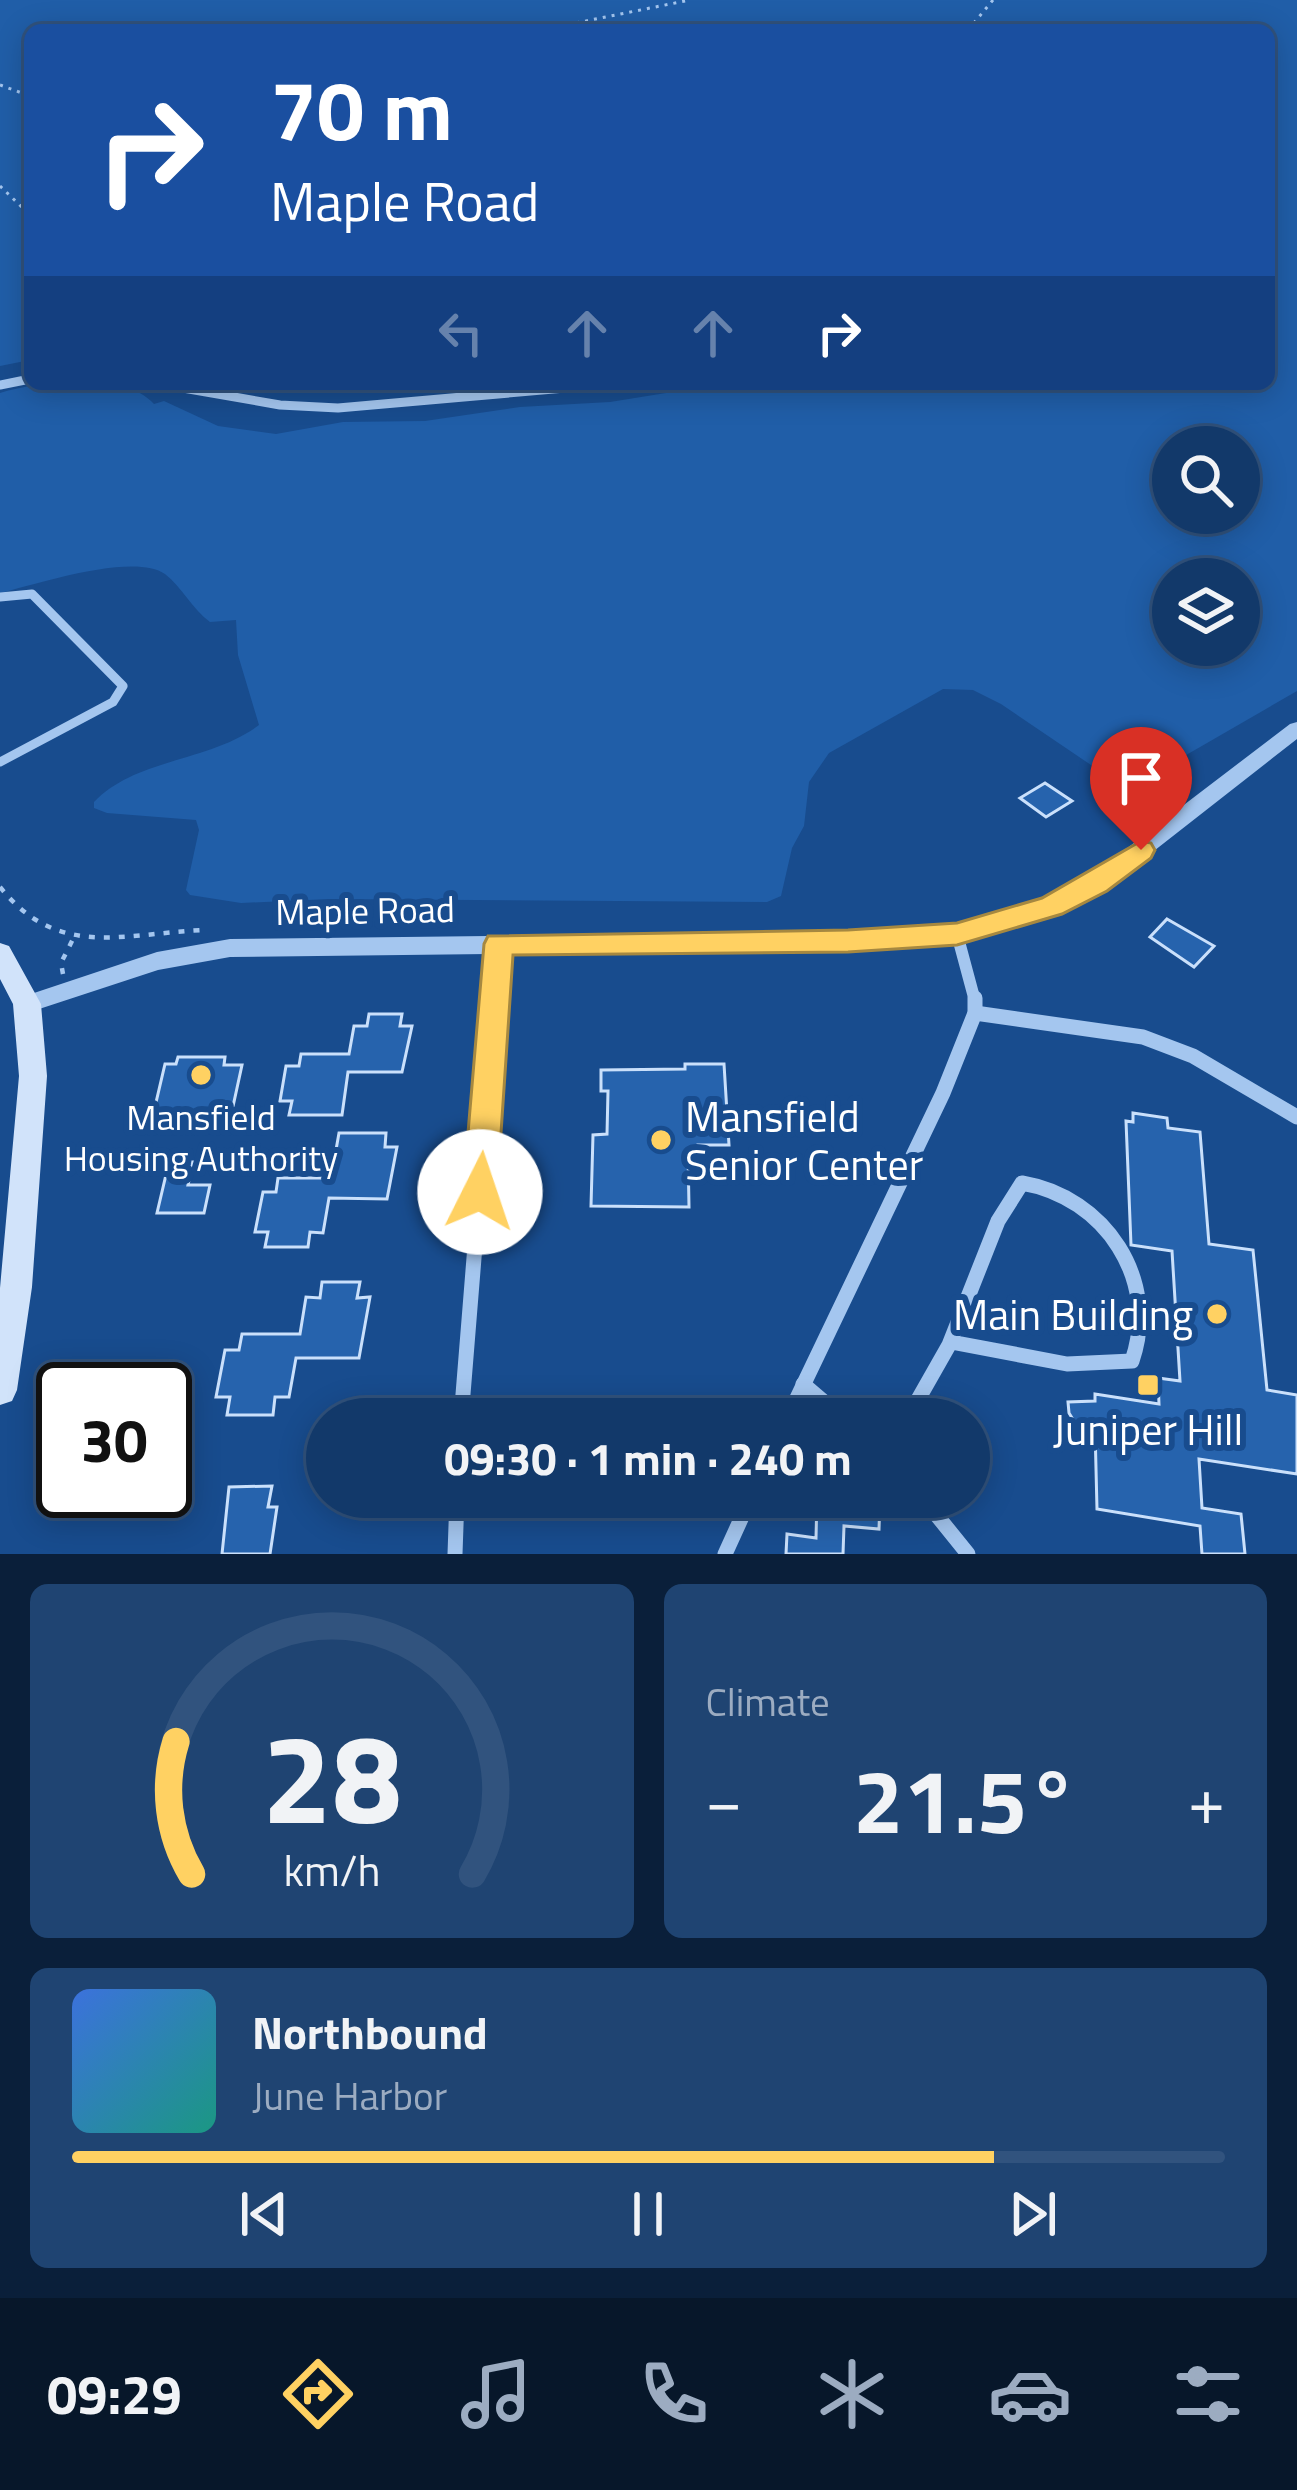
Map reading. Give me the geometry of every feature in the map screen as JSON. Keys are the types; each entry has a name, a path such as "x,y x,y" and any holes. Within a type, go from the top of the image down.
{"main road":[{"path":"0,953 27,1004 33,1076 16,1286 0,1390"}],"street":[{"path":"198,390 307,407 550,390"},
{"path":"447,400 459,390"},
{"name":"Maple Road","path":"27,1004 157,962 230,948 848,941 957,934 1016,919 1096,884 1297,729"},
{"path":"797,1398 943,1094 975,1013 975,988 957,934"},
{"path":"463,1398 499,944"},
{"path":"975,1013 1143,1037 1193,1056 1297,1117"},
{"path":"919,1398 951,1342 966,1295 1008,1201 1022,1183 1042,1183 1069,1194 1108,1233 1134,1274 1142,1320 1141,1345 1132,1361 1114,1367 1090,1366 996,1346 951,1342"},
{"path":"803,1384 819,1398"},
{"path":"455,1554 456,1518"},
{"path":"725,1554 741,1518"},
{"path":"939,1518 968,1554"}],"lane":[{"path":"0,597 32,594 123,686 113,703 0,762"}],"path":[{"path":"571,24 690,0"},
{"path":"973,24 993,0"},
{"path":"0,186 24,209"},
{"path":"66,990 62,963 75,935"}],"shaded area":[{"path":"0,0 1297,0 1297,691 1136,784 1119,784 1001,704 973,690 943,689 829,753 809,782 804,826 792,848 781,896 767,902 329,899 241,903 190,895 186,890 199,830 196,820 107,813 94,808 94,802 131,777 218,746 259,725 238,655 236,620 210,622 171,579 151,568 109,568 0,593 0,393 24,388 132,390 154,404 164,401 218,426 276,434 343,422 425,421 685,390 1275,390 1275,24 24,24 24,361 0,366"}],"building":[{"path":"1045,783 1072,801 1046,817 1020,798"},
{"path":"1167,919 1214,946 1194,967 1150,937"},
{"path":"369,1014 402,1014 400,1026 412,1026 402,1072 348,1072 342,1115 289,1115 292,1101 280,1101 286,1066 299,1066 301,1054 349,1054 354,1026 367,1026"},
{"path":"178,1057 225,1057 224,1065 242,1065 232,1111 222,1111 219,1123 164,1124 166,1111 154,1111 165,1064 176,1064"},
{"name":"Mansfield Senior Center","path":"685,1064 724,1064 729,1145 698,1145 698,1152 688,1152 689,1207 591,1206 593,1135 607,1134 608,1091 601,1091 601,1070 685,1069"},
{"name":"Main Building","path":"1133,1113 1167,1118 1168,1128 1200,1132 1209,1244 1253,1250 1267,1390 1297,1395 1297,1474 1199,1459 1202,1508 1241,1514 1245,1554 1202,1554 1200,1526 1097,1509 1095,1428 1074,1421 1069,1413 1068,1402 1095,1401 1095,1394 1159,1404 1158,1378 1180,1381 1172,1251 1131,1245 1126,1121 1133,1122"},
{"path":"339,1133 386,1133 385,1147 397,1147 387,1199 329,1198 323,1233 310,1232 308,1247 265,1247 268,1232 255,1232 263,1192 276,1192 278,1178 331,1178"},
{"path":"169,1162 193,1162 188,1185 210,1185 204,1213 157,1213"},
{"path":"322,1282 360,1282 357,1298 370,1297 359,1358 296,1358 289,1397 275,1397 273,1415 227,1415 230,1397 216,1397 225,1350 239,1350 242,1334 300,1334 306,1297 320,1298"},
{"path":"272,1486 268,1507 277,1507 270,1554 222,1554 229,1487"},
{"path":"816,1518 879,1518 879,1529 844,1526 843,1554 786,1554 787,1534 816,1538"}],"place":[{"name":"Mansfield Housing Authority","path":"201,1075"},
{"name":"Mansfield Senior Center","path":"661,1140"},
{"name":"Main Building","path":"1217,1314"},
{"name":"Juniper Hill","path":"1148,1385"}],"route":[{"path":"480,1192 499,944 848,941 957,934 1052,906 1096,884 1141,850"}]}
